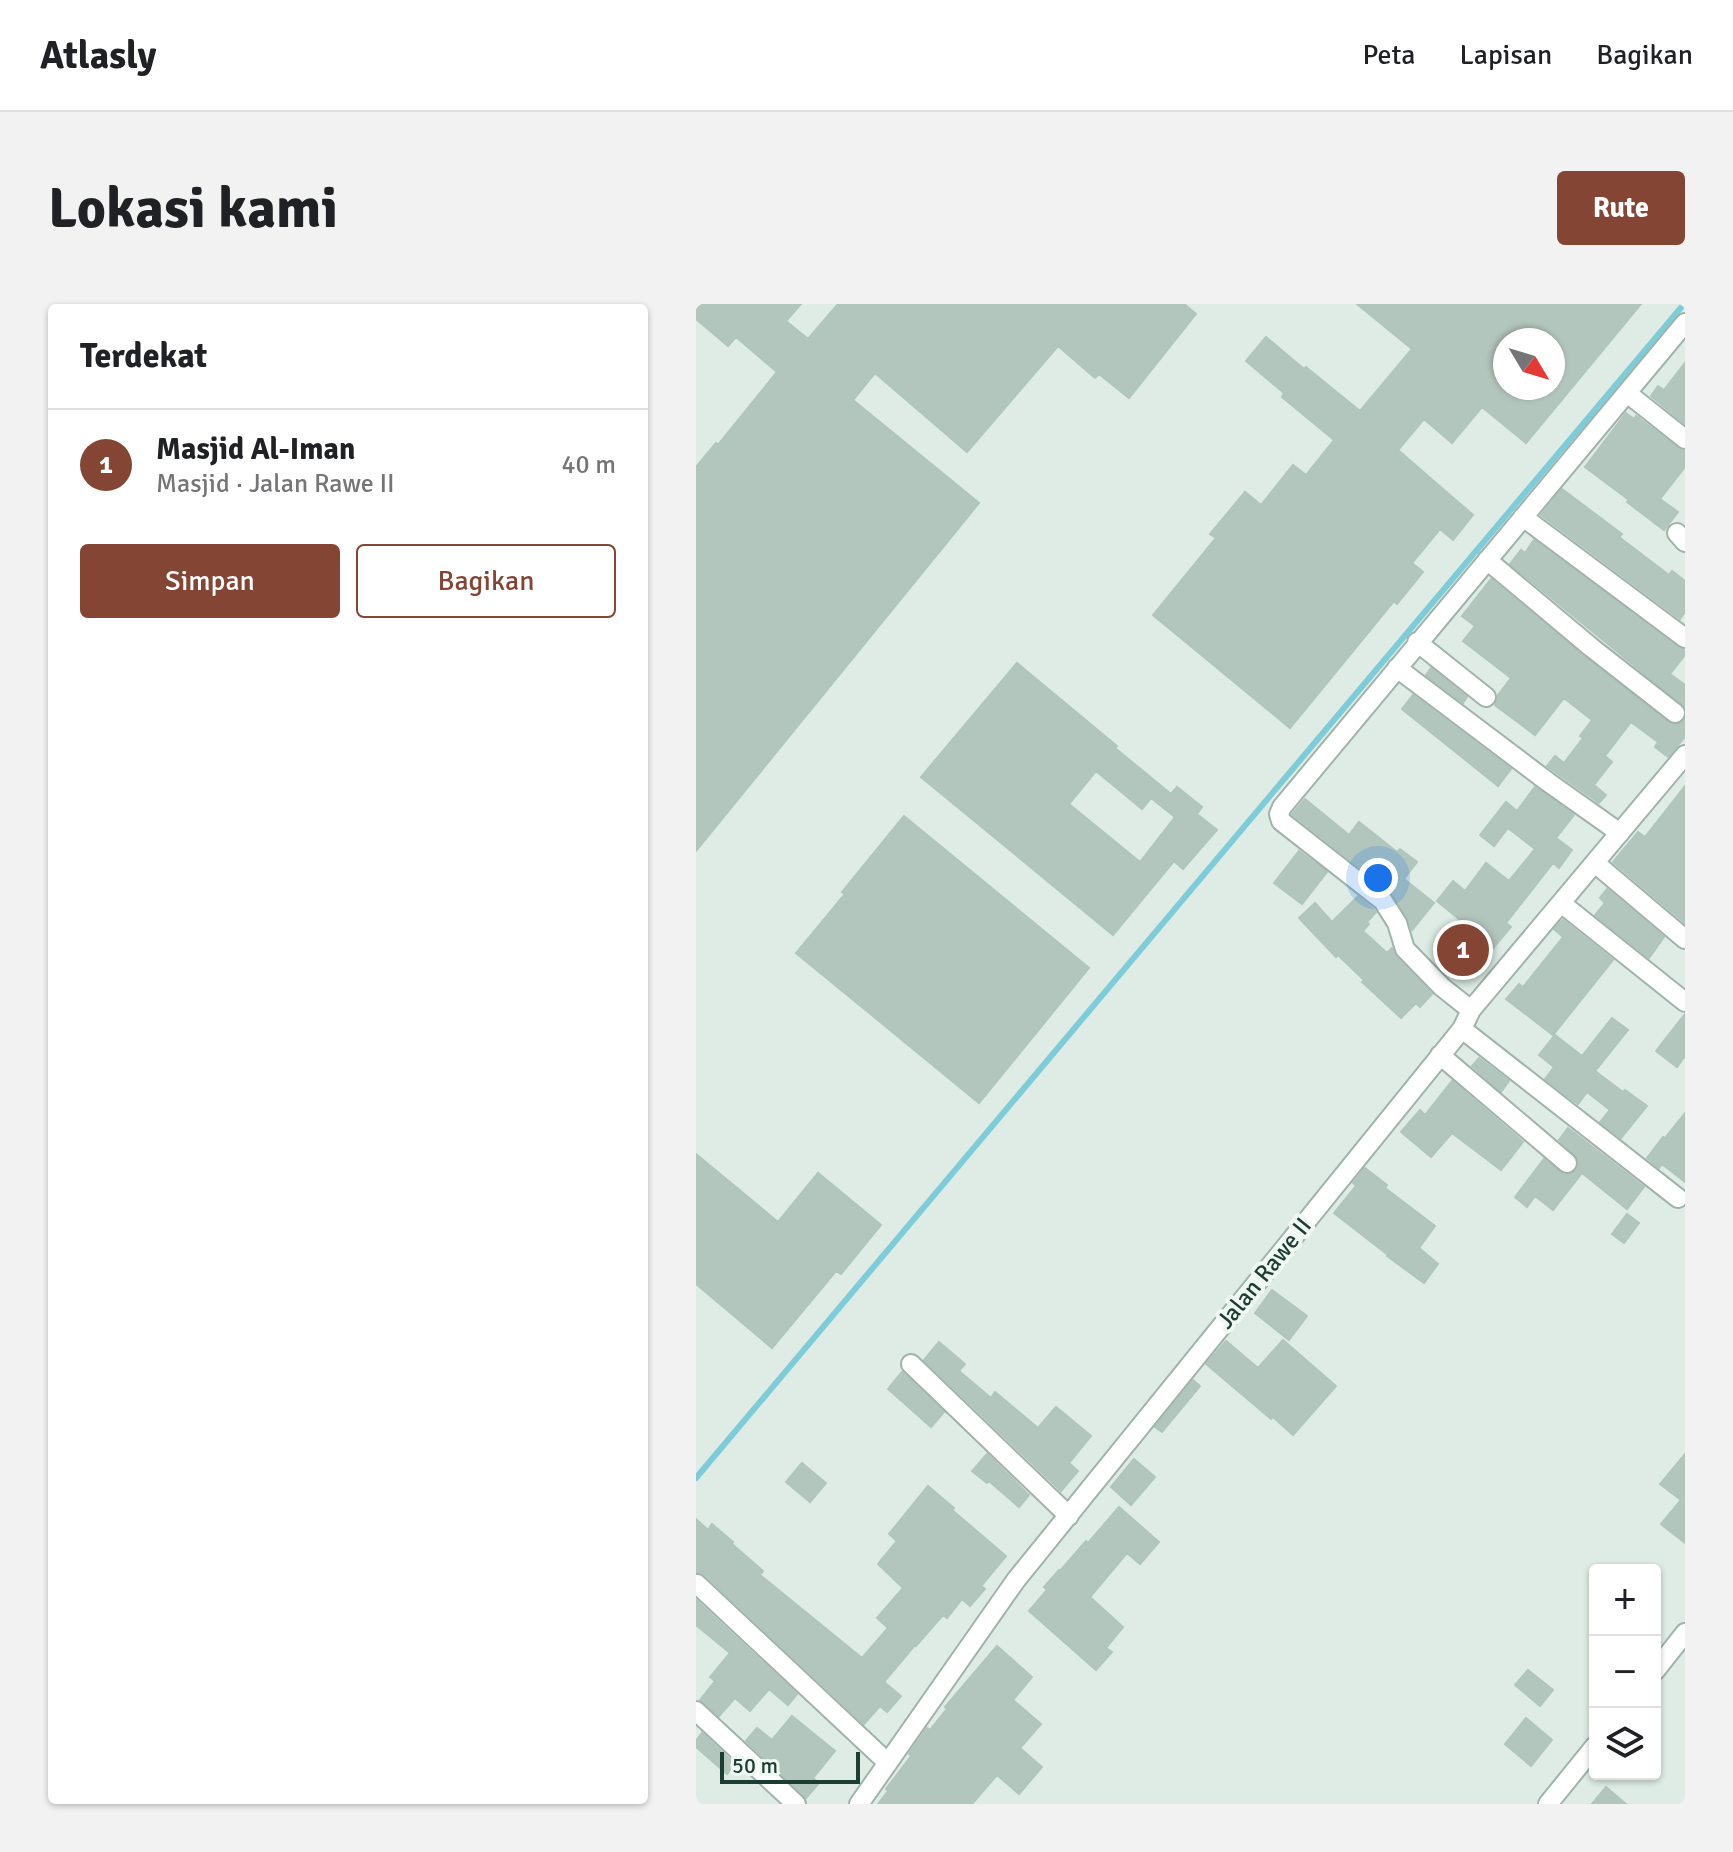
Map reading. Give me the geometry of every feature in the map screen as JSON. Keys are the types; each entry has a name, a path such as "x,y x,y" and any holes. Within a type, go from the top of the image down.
{"street":[{"path":"1471,1010 1442,987 1405,949 1397,923 1383,901 1281,821 1279,814 1417,642 1683,331"},
{"path":"1627,393 1685,439"},
{"path":"1523,517 1685,638"},
{"path":"1487,560 1675,713"},
{"path":"1417,642 1486,697"},
{"path":"1397,668 1620,833"},
{"name":"Jalan Rawe II","path":"859,1804 1016,1580 1462,1029 1471,1010 1685,755"},
{"path":"1595,863 1685,939"},
{"path":"1561,903 1685,1002"},
{"path":"1462,1029 1678,1198"},
{"path":"1440,1055 1567,1163"},
{"path":"911,1364 1069,1516"},
{"path":"697,1584 888,1763"},
{"path":"1661,1663 1685,1633"},
{"path":"696,1711 796,1804"},
{"path":"1548,1804 1589,1753"}],"building":[{"path":"696,304 801,304 786,321 808,339 838,304 1184,304 1196,314 1129,398 1099,374 1095,378 1058,346 967,452 875,373 853,400 979,503 696,851 696,467 716,443 718,445 777,372 736,337 728,346 696,319"},
{"path":"1357,304 1641,304 1565,396 1565,328 1493,328 1493,400 1562,400 1526,443 1482,407 1452,443 1424,419 1398,450 1473,515 1453,540 1440,529 1412,563 1423,572 1397,604 1394,601 1290,728 1153,615 1216,538 1210,534 1245,492 1261,505 1293,465 1306,475 1334,440 1282,397 1284,393 1246,361 1266,337 1360,411 1412,349"},
{"path":"1685,363 1685,424 1651,396 1658,386 1664,390"},
{"path":"1626,413 1634,419 1636,416 1685,451 1685,467 1660,499 1678,512 1664,530 1585,467"},
{"path":"1562,489 1622,534 1619,537 1669,575 1672,571 1685,581 1685,612 1680,619 1541,515"},
{"path":"1534,540 1685,651 1670,674 1685,685 1685,707 1510,564 1521,550 1525,553"},
{"path":"1491,579 1668,722 1679,724 1685,719 1685,737 1668,757 1655,747 1658,742 1631,722 1605,756 1612,762 1594,785 1606,795 1599,803 1547,766 1555,756 1564,763 1592,720 1564,698 1535,735 1495,705 1498,695 1511,678 1463,641 1475,626 1462,616"},
{"path":"1017,663 1171,794 1177,787 1202,807 1197,814 1217,830 1183,869 1174,861 1113,935 921,777","holes":["1096,771 1142,809 1151,798 1175,817 1140,862 1069,804"]},
{"path":"1431,668 1467,697 1463,703 1426,675"},
{"path":"1413,695 1511,769 1498,786 1402,709"},
{"path":"1685,786 1685,923 1613,862 1638,832 1645,837"},
{"path":"1535,787 1574,815 1556,838 1572,850 1559,868 1553,863 1506,923 1511,927 1469,977 1434,951 1459,919 1437,901 1453,881 1465,891 1486,863 1509,881 1535,849 1508,828 1494,846 1480,835 1506,802 1517,811"},
{"path":"1305,799 1349,835 1359,822 1397,852 1400,849 1417,862 1404,879 1434,903 1412,930 1391,892 1292,814"},
{"path":"904,816 1089,968 979,1103 796,953"},
{"path":"1299,851 1327,872 1302,904 1274,883"},
{"path":"1607,889 1664,937 1649,958 1595,915 1605,903 1600,898"},
{"path":"1358,896 1376,912 1363,931 1387,953 1392,948 1396,957 1432,994 1420,1007 1416,1003 1401,1018 1299,918 1315,903 1332,922"},
{"path":"1563,920 1613,960 1553,1035 1506,999 1519,984 1523,987 1563,937 1554,929"},
{"path":"1685,1014 1685,1056 1677,1067 1656,1051"},
{"path":"1612,1018 1628,1030 1595,1071 1647,1106 1621,1138 1600,1122 1610,1110 1587,1092 1578,1104 1545,1079 1554,1067 1539,1055 1555,1035 1582,1056"},
{"path":"1479,1058 1509,1081 1501,1092 1472,1066"},
{"path":"1452,1081 1523,1142 1501,1170 1452,1133 1431,1157 1401,1132 1420,1110 1425,1115"},
{"path":"1685,1113 1685,1182 1662,1164 1659,1168 1647,1158"},
{"path":"1568,1128 1644,1187 1627,1209 1582,1173 1553,1210 1535,1196 1527,1207 1515,1197 1544,1159 1564,1175 1577,1170 1578,1158 1559,1140"},
{"path":"696,1154 778,1222 818,1173 881,1225 841,1274 836,1271 772,1348 696,1284"},
{"path":"1365,1168 1387,1185 1385,1188 1435,1226 1419,1248 1438,1264 1424,1283 1334,1213 1356,1186 1353,1183"},
{"path":"1627,1214 1639,1223 1624,1243 1612,1234"},
{"path":"1272,1290 1307,1316 1289,1340 1255,1313"},
{"path":"1283,1340 1336,1386 1293,1435 1206,1364 1226,1341 1258,1368"},
{"path":"939,1342 965,1364 959,1371 991,1398 995,1392 1038,1428 1056,1407 1091,1436 1069,1463 1078,1471 1061,1491 924,1360"},
{"path":"902,1372 944,1412 931,1427 888,1389"},
{"path":"1193,1380 1200,1386 1162,1432 1155,1427"},
{"path":"987,1454 1029,1495 1019,1507 972,1471"},
{"path":"1685,1454 1685,1543 1661,1524 1681,1500 1660,1484"},
{"path":"1134,1459 1155,1477 1131,1505 1111,1487"},
{"path":"802,1463 826,1483 810,1502 786,1482"},
{"path":"928,1486 1006,1556 981,1586 985,1589 970,1606 962,1599 947,1618 943,1615 915,1645 884,1682 901,1696 887,1712 880,1706 864,1724 705,1575 696,1572 696,1519 708,1530 712,1524 763,1571 760,1575 862,1658 888,1628 877,1618 903,1588 878,1564 897,1541 889,1534"},
{"path":"1119,1507 1159,1542 1140,1564 1127,1553 1090,1597 1123,1627 1106,1648 1112,1652 1096,1670 1029,1611 1047,1590 1044,1587"},
{"path":"696,1600 797,1694 788,1705 769,1689 750,1711 735,1698 719,1716 700,1700 715,1681 710,1677 730,1653 696,1625"},
{"path":"997,1646 1032,1677 1013,1700 1041,1724 1020,1748 1042,1767 1019,1794 997,1775 972,1804 878,1804 927,1728 930,1730 947,1709 945,1707"},
{"path":"1528,1670 1553,1690 1540,1706 1515,1685"},
{"path":"792,1716 835,1751 813,1778 819,1783 806,1798 746,1741 757,1728 772,1740"},
{"path":"1526,1718 1552,1740 1531,1766 1505,1744"},
{"path":"702,1733 735,1764 727,1774 696,1747"},
{"path":"1606,1787 1626,1804 1592,1804"}],"waterway":[{"path":"696,1478 1684,304"}],"place":[{"name":"Masjid Al-Iman","path":"1463,950"}]}
